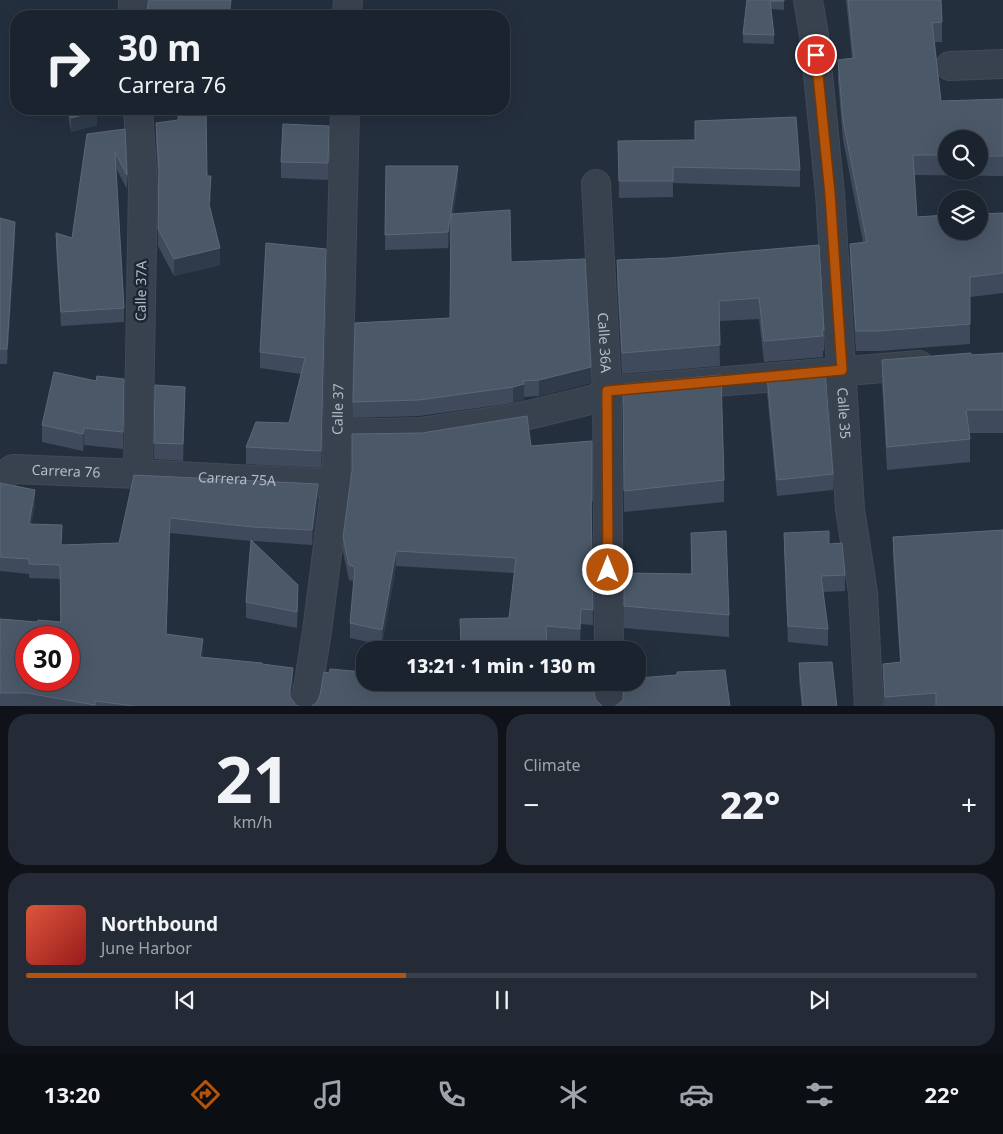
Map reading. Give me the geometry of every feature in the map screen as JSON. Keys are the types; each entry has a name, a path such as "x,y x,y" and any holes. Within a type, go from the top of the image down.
{"street":[{"name":"Calle 35","path":"808,0 814,35 830,194 850,509 863,593 869,706"},
{"path":"950,66 1003,64"},
{"name":"Calle 37A","path":"138,115 143,186 138,474"},
{"name":"Calle 37","path":"305,706 317,631 336,484 345,115"},
{"name":"Calle 36A","path":"596,184 607,391 609,641"},
{"path":"337,434 420,432 516,418 595,399 607,391 842,370 945,363"},
{"name":"Carrera 76","path":"0,481 7,473 14,469 138,474"},
{"name":"Carrera 75A","path":"138,474 336,484"},
{"path":"609,691 609,706"}],"building":[{"path":"149,0 231,0 230,10 147,10"},
{"path":"747,0 784,0 770,1 774,35 743,34"},
{"path":"848,0 941,0 942,22 932,23 941,101 1003,99 1003,156 988,156 988,130 938,130 938,155 913,155 917,217 938,216 938,240 988,240 988,214 1003,213 1003,273 970,277 970,324 856,331 850,244 867,242 843,120 838,60 854,58"},
{"path":"71,115 82,115 71,118"},
{"path":"178,115 206,115 207,176 211,176 209,204 220,248 174,259 158,229 159,170 156,123 178,120"},
{"path":"796,117 800,170 673,167 673,181 619,181 618,141 695,140 695,121"},
{"path":"283,124 329,126 328,163 281,162"},
{"path":"125,129 127,175 115,152 124,308 61,312 56,233 72,238 87,134"},
{"path":"386,166 458,166 448,232 385,235"},
{"path":"510,210 511,262 585,259 591,367 539,380 523,381 524,384 513,387 419,400 353,402 355,323 450,318 451,214"},
{"path":"0,218 15,222 7,349 0,349"},
{"path":"266,243 326,249 321,451 246,447 256,422 289,423 305,358 260,352"},
{"path":"819,245 823,336 764,341 759,298 719,301 720,345 622,353 617,260 669,258"},
{"path":"971,353 971,355 1003,353 1003,410 966,410 970,439 887,447 882,360"},
{"path":"825,371 833,474 777,480 767,376"},
{"path":"54,372 96,381 97,376 124,379 123,432 84,428 83,434 42,425"},
{"path":"721,375 724,480 624,491 623,384"},
{"path":"155,385 185,387 183,444 154,443"},
{"path":"527,416 531,446 592,441 593,610 581,609 580,629 546,626 547,641 461,641 460,619 509,618 516,558 396,551 382,630 350,623 355,567 349,565 343,537 352,471 352,434 422,433"},
{"path":"134,475 318,484 312,530 253,527 170,518 166,634 203,639 200,657 293,668 290,697 298,706 134,706 95,701 95,705 27,693 0,693 0,619 61,622 60,565 29,564 29,559 0,557 0,483 35,490 29,524 62,525 61,545 119,543"},
{"path":"1003,530 1003,706 936,706 936,693 885,697 883,664 901,662 893,537"},
{"path":"726,531 729,615 624,606 624,573 692,574 691,533"},
{"path":"829,531 829,544 842,543 845,575 821,576 828,629 788,626 784,533"},
{"path":"251,540 298,585 297,612 246,602"},
{"path":"832,662 837,706 803,706 799,663"},
{"path":"330,669 356,671 356,691 594,691 596,700 602,706 312,706 317,702 320,695 324,672 329,673"},
{"path":"725,670 730,706 615,706 623,700 624,691 646,691 646,677 677,675 677,672"}],"route":[{"path":"608,570 607,391 842,370 830,194 816,55"}]}
